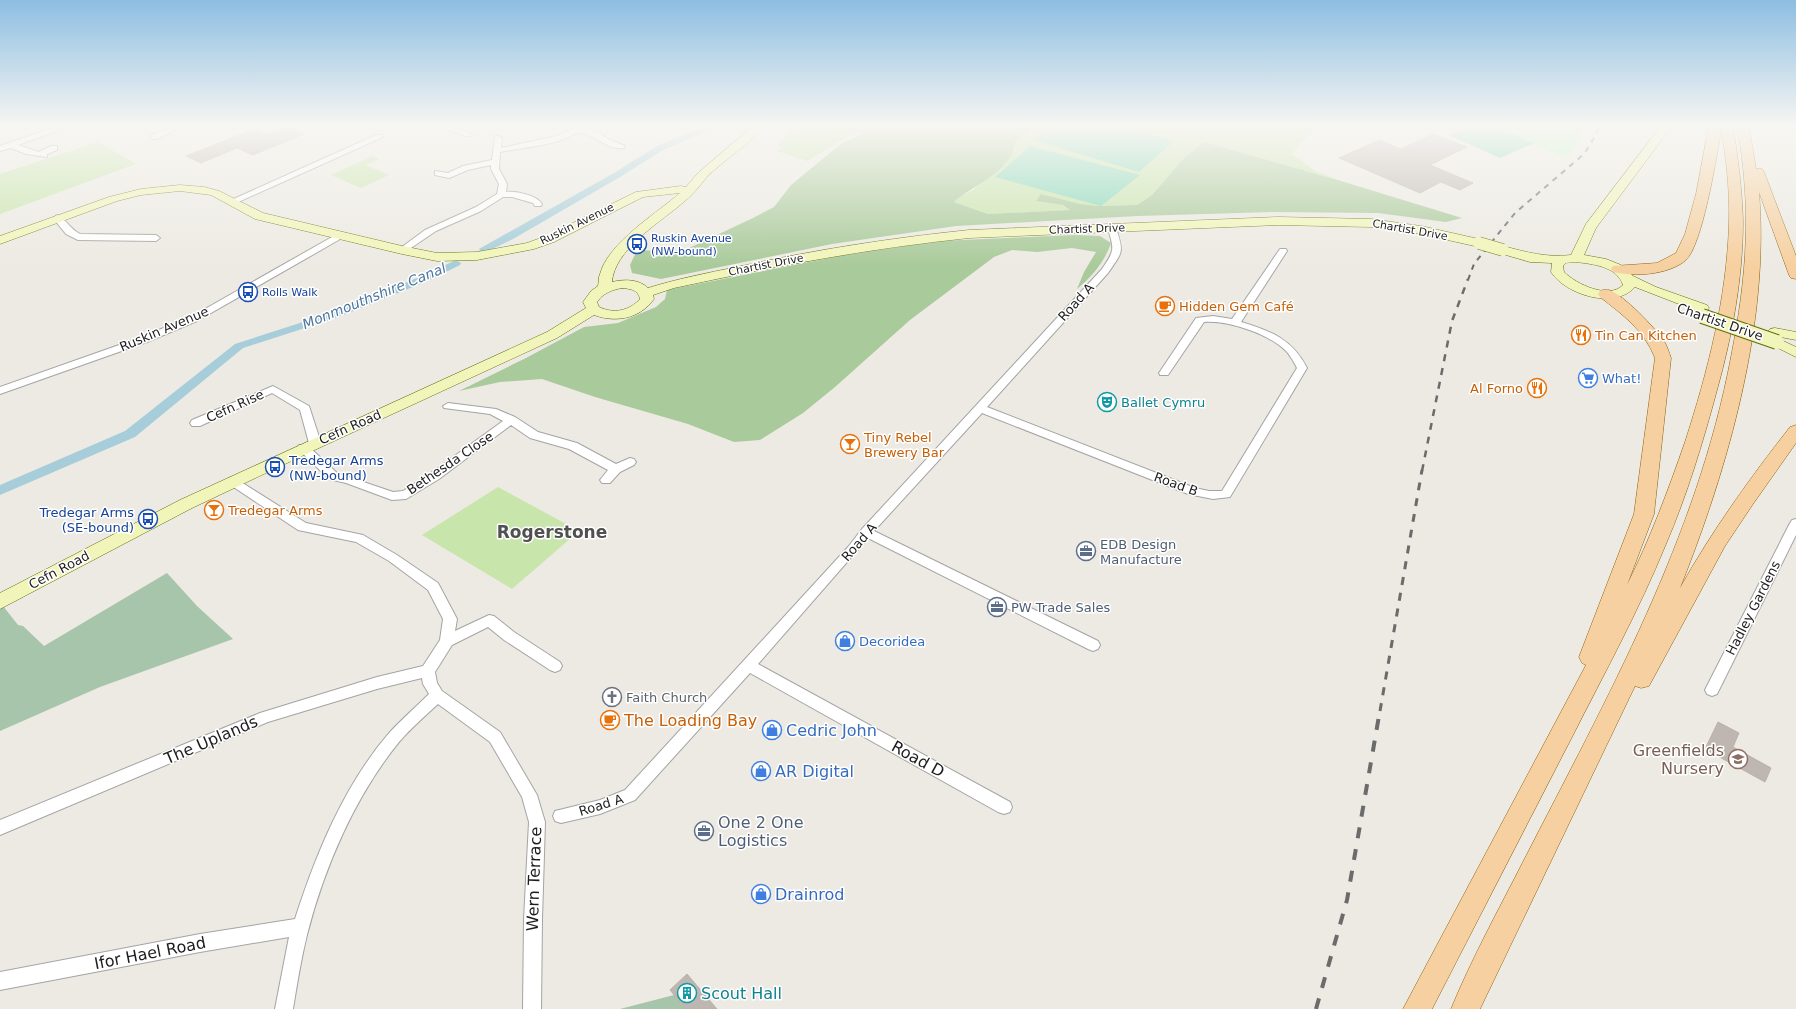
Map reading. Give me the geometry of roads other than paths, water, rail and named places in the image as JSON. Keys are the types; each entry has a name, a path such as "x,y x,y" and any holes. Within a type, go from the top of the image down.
{"main road":[{"path":"1576,258 1590,226 1631,173"},
{"path":"1618,269 1642,270 1660,267 1683,255 1688,247 1707,173"},
{"path":"1417,1009 1561,735 1634,592 1671,508 1719,354 1730,289 1735,228 1734,173"},
{"path":"1520,897 1653,625 1696,521 1716,462 1737,379 1751,293 1754,261 1753,195 1751,173"},
{"path":"1759,173 1796,275"},
{"path":"605,288 606,274 613,259 658,215 660,209 674,198 693,187 702,175"},
{"path":"674,198 690,181 702,175"},
{"name":"Ruskin Avenue","path":"0,240 113,198 180,188 204,190 215,193 233,201 259,216 339,236 437,257 460,257 498,253 550,239 636,195 649,193 674,198"},
{"path":"649,193 662,197 674,198"},
{"name":"Chartist Drive","path":"646,293 671,285 758,266 828,253 918,239 969,234 1278,221 1371,223 1421,230 1479,243 1530,258 1558,273 1566,281 1576,286 1647,298 1702,312 1776,337 1796,353"},
{"path":"1590,226 1589,240 1592,249 1601,262"},
{"name":"Chartist Drive","path":"1530,258 1562,260 1576,258 1601,262 1618,269 1628,279 1702,312"},
{"path":"1558,273 1556,265 1562,260"},
{"path":"1612,293 1624,291 1630,285 1628,279"},
{"path":"630,285 641,288 646,293 647,299 642,306 632,312 621,315 607,315 599,313 593,309 590,302 592,297 605,288 630,285"},
{"path":"1561,735 1644,514 1661,386 1663,358 1657,343 1612,293"},
{"name":"Cefn Road","path":"0,602 181,506 552,335 593,309"},
{"name":"Chartist Drive","path":"1776,337 1796,336"},
{"path":"1464,1009 1508,919 1695,580 1734,517 1764,473 1796,431"}],"street":[{"path":"233,201 297,173"},
{"path":"438,173 450,176 456,173"},
{"path":"497,173 503,184 501,195"},
{"path":"402,250 438,226 474,212 501,195 512,194 536,201 538,204"},
{"path":"57,218 69,232 78,237 156,238"},
{"name":"Road A","path":"561,816 600,807 630,796 866,532 1108,266 1115,257 1118,248 1112,228"},
{"name":"Ruskin Avenue","path":"0,391 142,340 194,319 339,236"},
{"path":"1164,372 1200,320 1207,318 1220,319 1235,323 1282,251"},
{"name":"Road B","path":"980,408 1192,492 1218,496 1226,494 1302,368 1298,358 1288,346 1276,337 1235,323"},
{"name":"Cefn Rise","path":"196,423 273,389 305,408 309,446"},
{"path":"448,406 492,411 511,420 534,435 573,446 616,469"},
{"name":"Bethesda Close","path":"309,446 333,476 349,480 392,496 406,495 435,476 511,420"},
{"path":"606,480 616,469 630,462"},
{"path":"233,481 302,527 319,532 359,538 394,558 433,587 450,619 447,641 428,671"},
{"name":"Hadley Gardens","path":"1712,690 1795,526"},
{"path":"866,532 1093,645"},
{"path":"447,641 489,620 509,636 556,666"},
{"name":"Road D","path":"748,665 1004,807"},
{"name":"Wern Terrace","path":"428,671 430,684 437,695 495,737 530,795 537,822 533,919 532,1009"},
{"name":"The Uplands","path":"0,828 265,717 377,683 428,671"},
{"path":"284,1009 301,926 326,856 365,781 394,738 437,695"},
{"name":"Ifor Hael Road","path":"0,981 200,943 301,926"}],"waterway":[{"name":"Monmouthshire Canal","path":"484,249 509,237 620,173"},
{"name":"Monmouthshire Canal","path":"0,490 130,434 239,346 332,316 426,278 456,263"}],"railway":[{"path":"1468,280 1474,264 1515,213 1562,173"},
{"path":"1422,471 1452,321 1468,279"},
{"path":"1380,711 1422,470"},
{"path":"1316,1009 1347,900 1380,710"}],"place":[{"name":"Ruskin Avenue (NW-bound)","path":"637,244"},
{"name":"Rolls Walk","path":"248,292"},
{"name":"Hidden Gem Café","path":"1165,306"},
{"name":"Tin Can Kitchen","path":"1581,335"},
{"name":"What!","path":"1588,378"},
{"name":"Al Forno","path":"1537,388"},
{"name":"Ballet Cymru","path":"1107,402"},
{"name":"Tiny Rebel Brewery Bar","path":"850,444"},
{"name":"Tredegar Arms (NW-bound)","path":"275,467"},
{"name":"Tredegar Arms","path":"214,510"},
{"name":"Tredegar Arms (SE-bound)","path":"148,519"},
{"name":"EDB Design Manufacture","path":"1086,551"},
{"name":"PW Trade Sales","path":"997,607"},
{"name":"Decoridea","path":"845,641"},
{"name":"Faith Church","path":"612,697"},
{"name":"The Loading Bay","path":"610,720"},
{"name":"Cedric John","path":"772,730"},
{"name":"Greenfields Nursery","path":"1738,759"},
{"name":"AR Digital","path":"761,771"},
{"name":"One 2 One Logistics","path":"704,831"},
{"name":"Drainrod","path":"761,894"},
{"name":"Scout Hall","path":"687,993"}],"district":[{"name":"Rogerstone","path":"552,532"}]}
